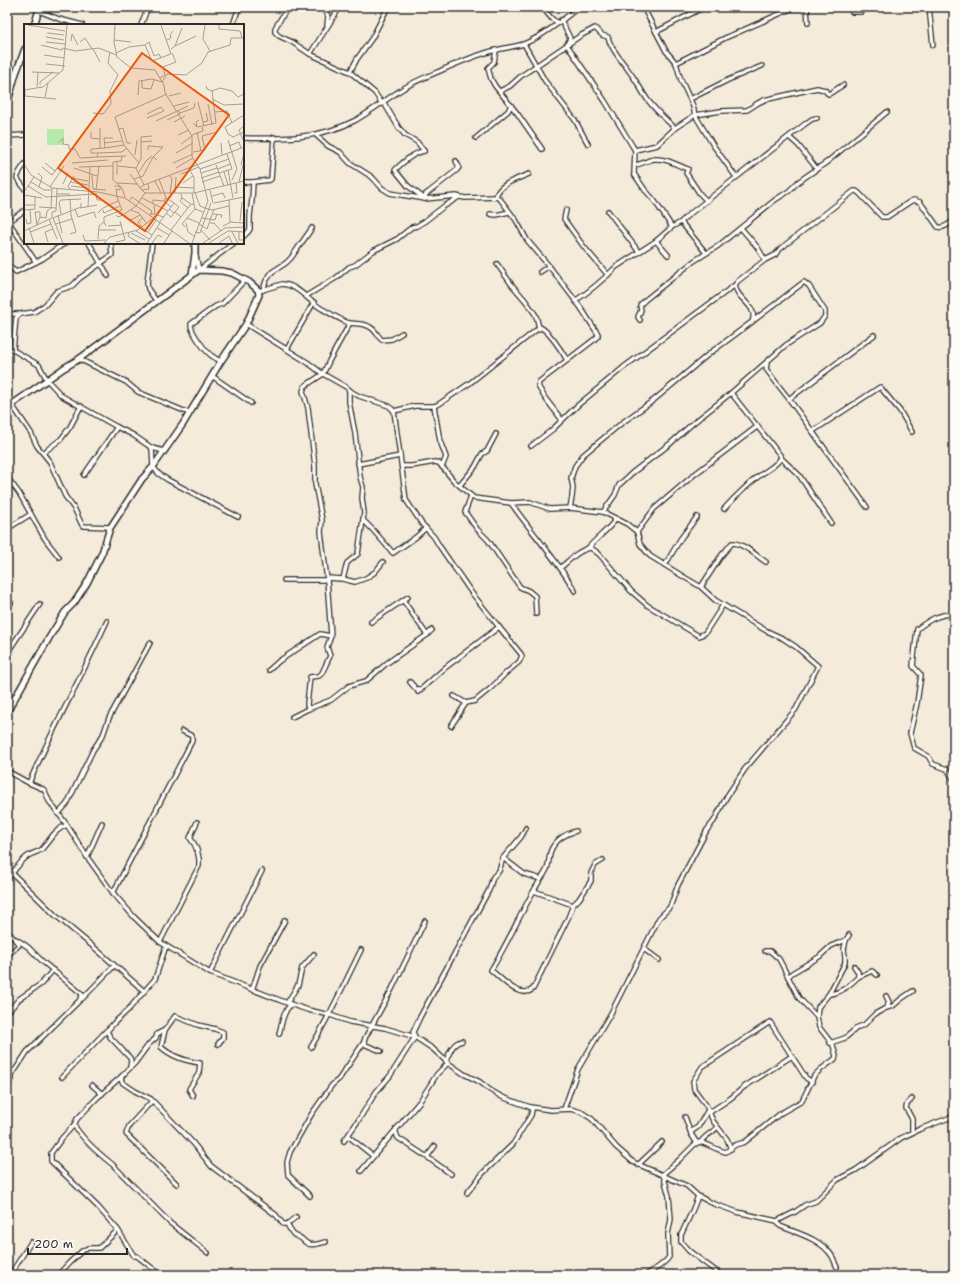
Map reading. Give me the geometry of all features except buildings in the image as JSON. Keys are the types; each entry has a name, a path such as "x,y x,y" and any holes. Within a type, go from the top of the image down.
{"street":[{"path":"141,24 148,7"},
{"path":"233,24 240,7"},
{"path":"288,7 275,28 275,32 279,36 292,42 310,54 350,72 375,93 404,135 417,142 424,151 418,152 395,170 411,189 425,199"},
{"path":"325,7 328,17 327,27"},
{"path":"310,54 340,7"},
{"path":"350,72 372,38 388,7"},
{"path":"547,7 543,9 552,19 559,21 570,38 567,45"},
{"path":"244,138 298,137 316,135 340,127 383,103 404,88 428,76 469,59 496,50 524,44 541,36 579,7"},
{"path":"642,7 666,51 676,63 680,80 690,99 695,115 713,145 736,178"},
{"path":"656,32 704,7"},
{"path":"676,63 725,38 795,7"},
{"path":"806,7 808,23"},
{"path":"849,7 852,12 861,12"},
{"path":"929,7 933,45"},
{"path":"34,24 40,9 59,19 78,24"},
{"path":"500,91 510,86 521,76 595,28 602,35 608,37 609,42 617,55 633,76 647,100 675,128"},
{"path":"524,44 545,81 575,120 588,144"},
{"path":"567,45 605,101 635,150 635,164 633,171 635,176 672,226"},
{"path":"496,50 494,62 488,68 491,80 511,105 542,149"},
{"path":"7,105 24,52"},
{"path":"20,63 24,65"},
{"path":"690,99 728,80 762,66"},
{"path":"635,150 657,145 675,128 695,115 721,111 747,110 764,100 814,89 825,90 829,94 843,85"},
{"path":"476,138 508,111 511,105"},
{"path":"651,112 655,108"},
{"path":"640,320 638,317 641,310 641,303 694,261 718,246 742,228 886,112"},
{"path":"575,301 587,293 616,267 656,241 672,226 681,222 812,119 817,118"},
{"path":"7,136 24,135"},
{"path":"316,135 328,146 340,152 350,163 372,177 378,184 390,193 425,199 460,196 465,198 496,197 503,202 516,220 527,240 549,266 598,334 598,336 539,382 538,386 562,420"},
{"path":"244,182 271,179 274,137"},
{"path":"789,137 798,145 817,168"},
{"path":"635,164 641,164 651,159 657,159 670,161 680,167 688,169 686,173 700,194 707,201"},
{"path":"425,199 426,194 457,170 459,167 456,162"},
{"path":"24,165 20,171 18,178 24,187"},
{"path":"496,197 499,190 505,185 529,174"},
{"path":"244,235 250,229 253,182"},
{"path":"531,446 553,429 578,405 624,367 735,285 765,260 775,255 780,249 854,191 859,193 882,217 887,217 914,200 920,202 940,228 943,228 954,220"},
{"path":"306,296 336,278 348,267 355,265 372,251 396,239 412,227 425,221 460,196"},
{"path":"566,210 564,219 584,247 608,275"},
{"path":"24,211 8,224 36,262"},
{"path":"608,211 639,252"},
{"path":"490,214 496,215 509,212"},
{"path":"681,222 706,253"},
{"path":"7,712 65,612 87,583 102,553 110,526 142,479 153,468 246,324 266,281 272,272 286,264 312,228"},
{"path":"742,228 758,248 765,260"},
{"path":"656,241 668,255"},
{"path":"7,268 10,267 16,272 36,262 63,244"},
{"path":"90,244 108,276"},
{"path":"7,314 34,312 45,305 57,291 72,286 80,278 112,255 111,244"},
{"path":"152,244 147,283 148,289 157,302"},
{"path":"194,244 199,270"},
{"path":"7,408 157,302 233,244"},
{"path":"192,275 195,253"},
{"path":"498,264 512,285 535,314 539,329"},
{"path":"540,272 549,266"},
{"path":"199,270 232,273 261,291"},
{"path":"221,361 208,352 190,327 191,324 216,306 222,304 245,280"},
{"path":"570,508 573,486 570,478 575,466 583,455 623,422 654,400 710,353 804,282 809,286 825,311 825,316 820,323 786,345 768,362 692,424 666,448 632,473 619,485 615,495 603,512"},
{"path":"261,291 286,284 292,286 335,316 350,323 354,322 369,325 376,331 382,340 392,339 402,333"},
{"path":"735,285 737,293 754,313 752,322"},
{"path":"287,349 314,302"},
{"path":"13,350 16,318 20,314"},
{"path":"308,709 306,704 310,677 319,676 322,673 330,656 327,647 331,636 327,579 321,532 321,515 316,484 308,408 303,391 305,386 323,374 329,360 350,323"},
{"path":"246,324 359,396 389,406 394,411 406,500 434,537 471,592 520,654 521,660 475,701 466,703 454,696"},
{"path":"394,411 416,406 434,406 444,401 470,383 540,327 545,330 560,348 567,360"},
{"path":"789,398 874,334"},
{"path":"7,351 13,350 39,365 47,380 62,396 133,435 152,448 164,451"},
{"path":"78,359 126,382 138,392 189,413"},
{"path":"768,362 766,369 781,390 789,398 867,507"},
{"path":"212,376 251,403"},
{"path":"813,431 851,407 880,386 900,411 912,432"},
{"path":"343,579 347,563 358,554 364,513 349,390"},
{"path":"731,393 758,426 781,458 799,475 832,523"},
{"path":"12,405 31,433 36,446 50,462 65,496 75,510 82,525 110,526"},
{"path":"43,453 61,439 70,427 81,406"},
{"path":"434,406 440,441 446,457 442,467"},
{"path":"637,532 654,509 695,474 758,426"},
{"path":"84,476 117,427"},
{"path":"460,485 475,468 482,454 487,451 496,434"},
{"path":"152,448 153,468 159,474 238,517"},
{"path":"358,464 400,456"},
{"path":"724,510 740,492 760,475 775,465 781,458"},
{"path":"402,466 412,466 435,462 439,463 454,481 474,498 511,502 530,502 550,508 570,508 603,512 611,515 627,524 637,532 640,544 646,552 665,566 701,587 715,600 790,643 818,666 796,709 745,769 707,830 678,885 670,907 660,918 611,1013 578,1069 564,1109"},
{"path":"7,477 19,493 45,539 59,557"},
{"path":"471,496 465,512 477,529 488,540 520,587 529,591 535,596 536,614"},
{"path":"511,502 533,533 546,548 575,591"},
{"path":"7,529 31,514"},
{"path":"665,566 681,538 697,517"},
{"path":"560,568 581,551 588,548 600,535 611,527 616,519"},
{"path":"362,520 393,553 426,528"},
{"path":"701,587 721,556 732,544 736,543 743,546 766,562"},
{"path":"588,548 591,548 599,554 620,580 647,606 699,636 705,632 723,604"},
{"path":"284,580 343,579 355,582 366,578 375,572 383,562"},
{"path":"371,622 408,597"},
{"path":"403,600 427,635"},
{"path":"7,653 40,604"},
{"path":"954,614 931,618 917,629 913,666 921,675 917,704 910,733 914,748 928,756 933,764 947,769 954,780"},
{"path":"29,783 41,755 86,667 107,621"},
{"path":"410,682 416,689 419,690 446,667 499,627"},
{"path":"292,717 331,700 349,686 366,681 387,663 432,630"},
{"path":"269,670 279,661 320,634 331,636"},
{"path":"58,814 67,804 93,750 103,735 109,718 150,644"},
{"path":"451,726 466,703"},
{"path":"113,893 192,741 192,736 182,731"},
{"path":"7,772 45,791 49,801 67,825 87,857 113,893 135,918 160,942 210,973 289,1003 350,1022 372,1025 415,1037 433,1049 447,1062 464,1074 480,1082 494,1093 511,1100 530,1107 551,1110 577,1110 592,1119 623,1154 638,1165 663,1174 687,1186 698,1196 723,1208 777,1222 780,1226 824,1247 832,1256 837,1267"},
{"path":"160,942 199,866 200,860 196,847 190,838 197,822"},
{"path":"87,857 102,823"},
{"path":"7,880 17,866 27,857 42,849 54,833 67,825"},
{"path":"415,1037 413,1032 420,1017 486,896 493,877 499,871 503,858 521,837 526,828"},
{"path":"576,831 563,837 553,847 549,856 547,870 491,970 517,990 529,992 533,988 573,905 591,881 591,873 595,865 603,860"},
{"path":"503,858 524,874 541,879"},
{"path":"210,973 262,871"},
{"path":"12,873 55,915 144,991"},
{"path":"534,891 573,905"},
{"path":"252,990 260,966 285,920"},
{"path":"310,1196 288,1175 287,1162 290,1152 311,1115 332,1085 339,1079 364,1042 425,921"},
{"path":"7,930 82,994 82,999"},
{"path":"685,1117 691,1134 699,1142 712,1148 728,1152 735,1145 744,1142 781,1112 802,1101 817,1073 830,1063 836,1056 830,1043 819,1027 817,1017 818,1007 829,994 845,964 844,949 846,940 849,936"},
{"path":"7,956 19,945 16,939"},
{"path":"788,977 819,957 831,946 846,940"},
{"path":"62,1077 128,1010 155,979 166,946"},
{"path":"644,949 659,960"},
{"path":"312,1047 330,1015 338,995 361,950"},
{"path":"765,951 770,951 777,957 800,998 817,1017"},
{"path":"279,1034 284,1015 298,986 302,968 314,954"},
{"path":"7,1089 11,1079 11,1074 16,1069 25,1054 114,966"},
{"path":"854,966 858,972 858,977"},
{"path":"7,1013 19,999 41,984 53,970"},
{"path":"829,994 837,993 858,977 872,971 877,976"},
{"path":"830,1043 845,1038 858,1027 867,1023 875,1014 893,1006 913,991"},
{"path":"886,996 889,1002 886,1008"},
{"path":"193,1096 189,1089 199,1073 200,1062 183,1060 161,1047 165,1030 175,1016 222,1032 223,1038 218,1044"},
{"path":"731,1149 727,1138 717,1127 709,1111 694,1089 692,1081 702,1067 768,1023 771,1023 780,1040 806,1078 812,1082"},
{"path":"109,1028 108,1034 110,1037 130,1058 130,1068"},
{"path":"162,1275 137,1256 134,1256 118,1230 98,1207 51,1161 51,1153 74,1125 77,1119 130,1068 156,1038 157,1034 165,1030"},
{"path":"344,1141 376,1092 390,1076 415,1037"},
{"path":"361,1171 420,1101 437,1074 447,1062 452,1047 458,1042 462,1041"},
{"path":"364,1042 366,1045 381,1051"},
{"path":"691,1134 709,1111 731,1098 744,1087 792,1056"},
{"path":"122,1076 121,1080 123,1083 135,1092 152,1101 193,1143 211,1166 276,1215 283,1224 286,1224 295,1235 301,1238 303,1242 312,1245 326,1242"},
{"path":"92,1085 102,1094"},
{"path":"912,1099 906,1108 912,1119 912,1132"},
{"path":"152,1101 129,1126 126,1134 177,1184"},
{"path":"467,1192 483,1173 513,1144 531,1115 532,1110 530,1107"},
{"path":"777,1222 795,1212 805,1204 816,1201 837,1180 856,1170 888,1146 912,1132 954,1116"},
{"path":"74,1125 78,1132 170,1222 208,1253"},
{"path":"663,1174 717,1127"},
{"path":"396,1129 398,1138 451,1174"},
{"path":"348,1136 373,1156"},
{"path":"638,1165 662,1142"},
{"path":"427,1158 435,1146"},
{"path":"671,1167 670,1173 672,1179"},
{"path":"646,1275 667,1260 668,1257 668,1234 671,1219 669,1196 663,1174"},
{"path":"698,1196 694,1209 681,1235 681,1242 689,1251 721,1275"},
{"path":"286,1224 296,1217"},
{"path":"58,1275 69,1263 85,1250 99,1248 118,1230"},
{"path":"10,1275 31,1242"},
{"path":"837,1275 838,1272 840,1275"}]}
